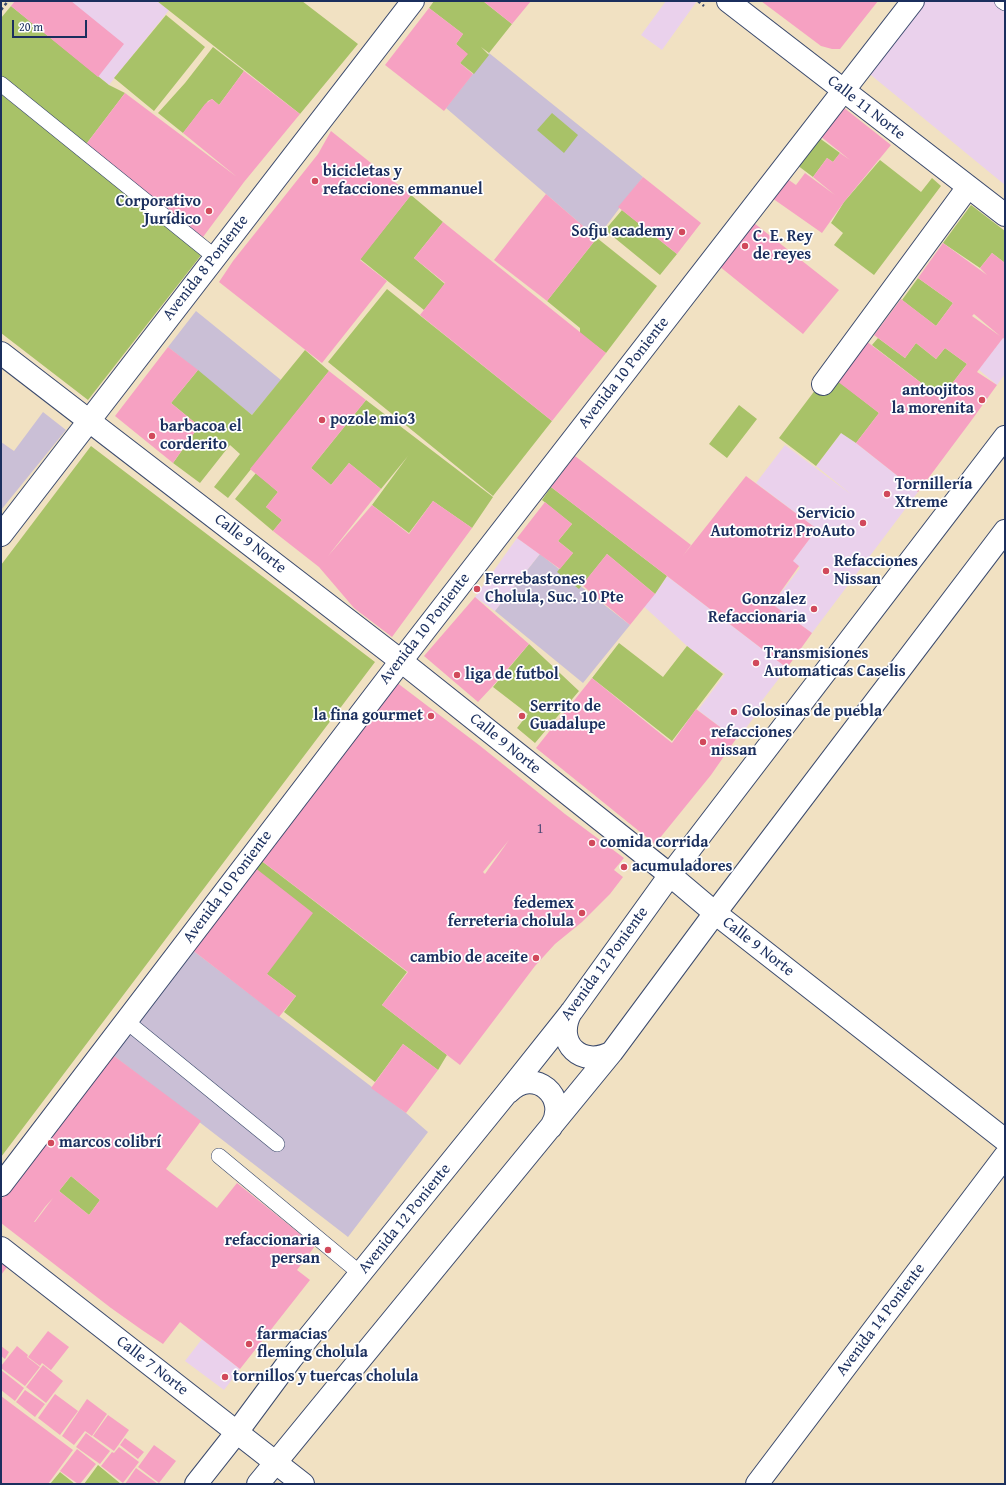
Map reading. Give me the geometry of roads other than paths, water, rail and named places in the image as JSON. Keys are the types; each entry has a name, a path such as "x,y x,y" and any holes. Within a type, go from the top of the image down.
{"street":[{"name":"Avenida 8 Poniente","path":"1,535 413,1"},
{"name":"Calle 11 Norte","path":"728,1 1005,215"},
{"name":"Avenida 10 Poniente","path":"1,1186 401,660 913,1"},
{"path":"823,384 968,187"},
{"name":"Calle 9 Norte","path":"1,353 401,660 670,875 715,913 1005,1140"},
{"name":"Avenida 12 Poniente","path":"196,1484 291,1359 572,1011 670,875 1005,437"},
{"path":"258,1484 612,1052 715,913 1005,531"},
{"path":"572,1011 568,1019 566,1037 576,1052 584,1057 594,1058 604,1057 612,1052"},
{"path":"506,1094 522,1083 531,1082 540,1084 548,1089 553,1095 557,1112 555,1121 550,1128"},
{"name":"Avenida 14 Poniente","path":"757,1484 1005,1156"},
{"name":"Calle 7 Norte","path":"1,1248 304,1484"}],"lane":[{"path":"1,84 215,256"},
{"path":"126,1021 277,1144"},
{"path":"219,1156 361,1274"}],"place":[{"name":"bicicletas y refacciones emmanuel","path":"315,181"},
{"name":"Corporativo Jurídico","path":"209,211"},
{"name":"Sofju academy","path":"682,232"},
{"name":"C. E. Rey de reyes","path":"745,246"},
{"name":"antoojitos la morenita","path":"982,400"},
{"name":"pozole mio3","path":"322,420"},
{"name":"barbacoa el corderito","path":"152,436"},
{"name":"Tornillería Xtreme","path":"887,494"},
{"name":"Servicio Automotriz ProAuto","path":"863,523"},
{"name":"Refacciones Nissan","path":"826,571"},
{"name":"Ferrebastones Cholula, Suc. 10 Pte","path":"477,589"},
{"name":"Gonzalez Refaccionaria","path":"814,609"},
{"name":"Transmisiones Automaticas Caselis","path":"756,663"},
{"name":"liga de futbol","path":"457,675"},
{"name":"Golosinas de puebla","path":"734,712"},
{"name":"la fina gourmet","path":"431,716"},
{"name":"Serrito de Guadalupe","path":"522,716"},
{"name":"refacciones nissan","path":"703,742"},
{"name":"comida corrida","path":"592,843"},
{"name":"acumuladores","path":"624,867"},
{"name":"fedemex ferreteria cholula","path":"582,913"},
{"name":"cambio de aceite","path":"536,958"},
{"name":"marcos colibrí","path":"51,1143"},
{"name":"refaccionaria persan","path":"328,1250"},
{"name":"farmacias fleming cholula","path":"249,1344"},
{"name":"tornillos y tuercas cholula","path":"225,1377"}]}
